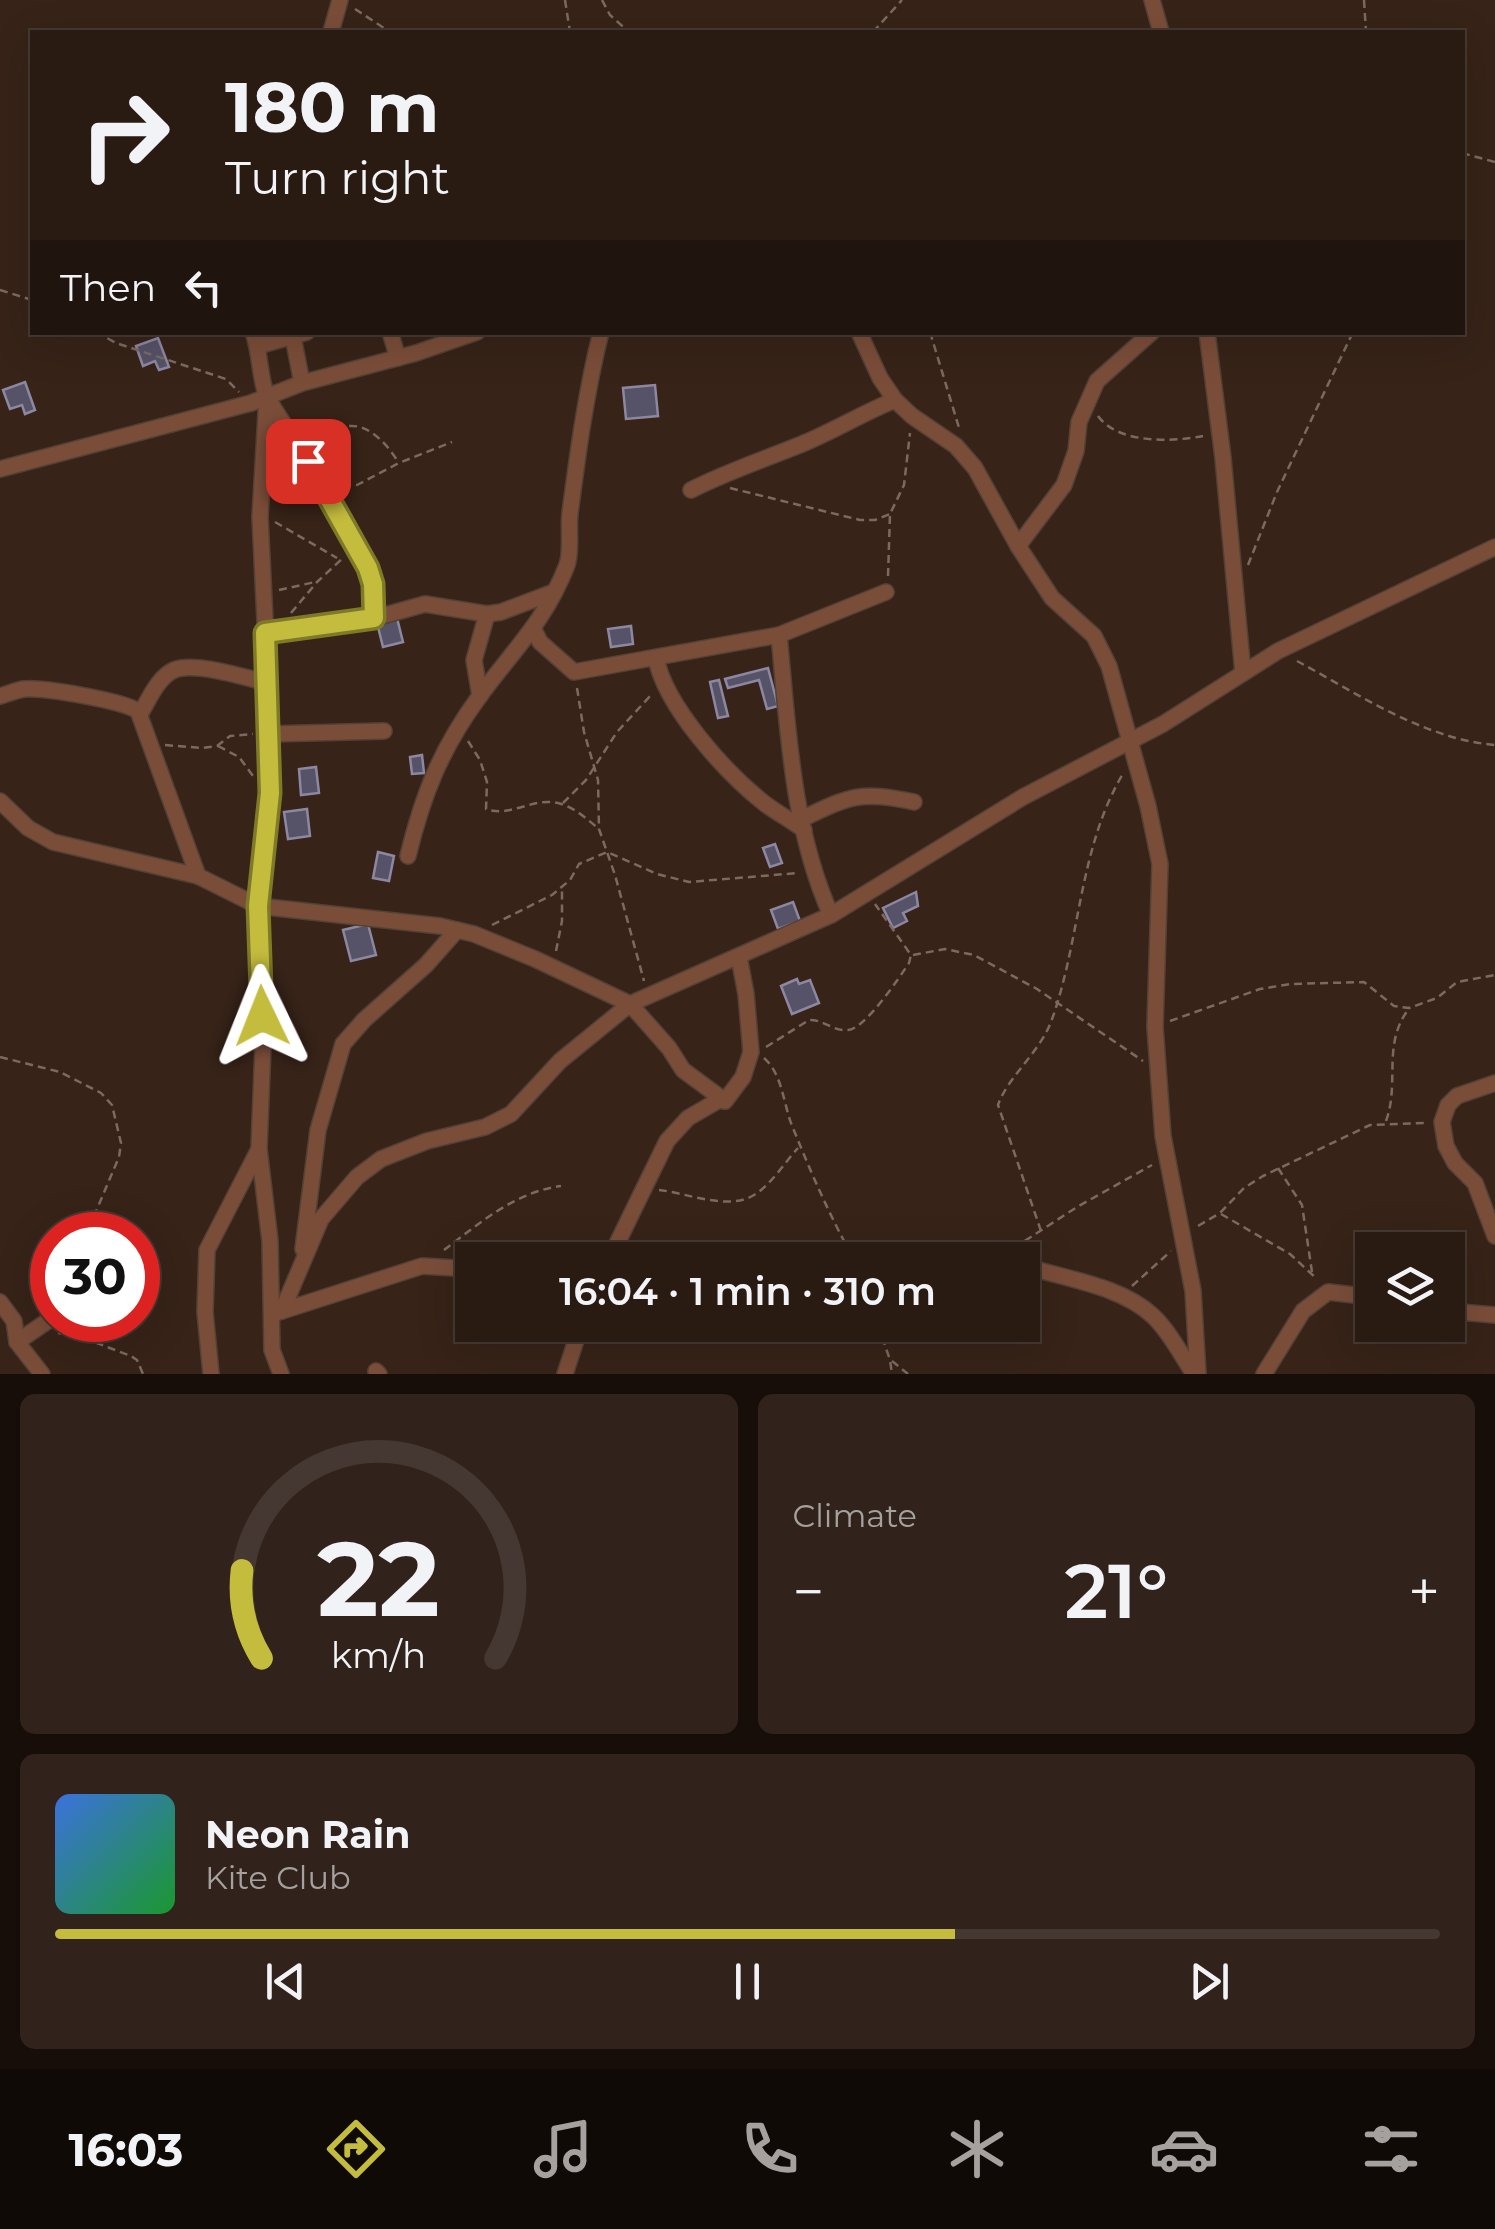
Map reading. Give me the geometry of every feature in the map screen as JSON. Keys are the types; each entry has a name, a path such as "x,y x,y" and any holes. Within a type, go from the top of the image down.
{"street":[{"path":"1152,0 1160,30"},
{"path":"332,30 340,2"},
{"path":"302,383 300,335 256,339 262,357 260,380 267,397 358,550 373,584 374,618"},
{"path":"391,335 398,358"},
{"path":"0,469 251,404 302,383 467,335"},
{"path":"408,856 428,784 459,727 534,630 569,562 575,474 588,382 599,335"},
{"path":"860,335 880,378 896,400 964,453 1052,598 1094,636 1102,650 1130,740 1160,864 1155,1028 1168,1156 1194,1305 1196,1374"},
{"path":"1018,546 1064,486 1076,450 1079,422 1097,380 1149,335"},
{"path":"1207,335 1243,673"},
{"path":"267,397 260,516 262,593 271,632 270,793 258,906 263,1045 260,1149 277,1312 272,1350 280,1374"},
{"path":"698,487 896,400"},
{"path":"277,1312 321,1220 357,1177 402,1149 485,1127 511,1114 560,1061 630,1004 831,915 1023,797 1130,740 1278,651 1495,546"},
{"path":"271,632 374,618 425,604 487,614 502,612 554,592"},
{"path":"534,630 540,642 574,672 779,635 886,592"},
{"path":"480,696 474,660 487,614"},
{"path":"779,635 789,742 803,824 814,874 831,915"},
{"path":"656,658 661,680 677,708 720,759 766,805 803,824"},
{"path":"140,714 158,683 174,670 193,668 268,683"},
{"path":"0,696 41,690 123,704 140,714 198,876"},
{"path":"270,734 384,732"},
{"path":"803,824 839,801 874,794 914,802"},
{"path":"0,801 28,828 53,842 198,876 258,906 383,917 474,934 630,1004 682,1070 724,1101"},
{"path":"303,1260 304,1224 318,1130 343,1044 457,930"},
{"path":"724,1101 744,1077 751,1052 739,956"},
{"path":"1495,1083 1457,1096 1448,1105 1442,1122 1448,1150 1475,1183 1495,1236"},
{"path":"617,1242 656,1158 680,1124 719,1100 724,1101"},
{"path":"211,1374 205,1312 207,1250 260,1149"},
{"path":"277,1312 422,1266 455,1268"},
{"path":"1040,1271 1120,1295 1155,1318 1196,1374"},
{"path":"1264,1374 1304,1311 1328,1292 1355,1295"},
{"path":"0,1302 14,1321 17,1342 42,1374"},
{"path":"1465,1313 1495,1315"},
{"path":"17,1342 30,1333"},
{"path":"565,1374 575,1342"}],"path":[{"path":"566,0 570,30"},
{"path":"602,0 627,30"},
{"path":"875,30 902,0"},
{"path":"1364,0 1366,30"},
{"path":"340,2 387,30"},
{"path":"1465,154 1495,162"},
{"path":"0,290 30,299"},
{"path":"101,335 226,379 251,404"},
{"path":"931,335 961,432"},
{"path":"1235,594 1277,492 1352,335"},
{"path":"1090,395 1104,424 1125,434 1172,439 1219,432"},
{"path":"886,592 890,514 904,485 912,416"},
{"path":"308,461 328,436 348,427 367,428 382,437 398,463"},
{"path":"321,486 358,485 398,463 452,442"},
{"path":"698,487 860,520 890,514"},
{"path":"260,516 340,559"},
{"path":"271,632 340,559 358,550"},
{"path":"262,593 316,582"},
{"path":"1278,651 1399,716 1459,738 1495,745"},
{"path":"574,672 584,732 595,766 599,830 650,997"},
{"path":"562,804 661,680"},
{"path":"459,727 484,771 486,809 495,812 533,803 562,804 599,830"},
{"path":"217,746 230,736 270,734"},
{"path":"150,746 217,746 239,757 270,793"},
{"path":"1041,1230 998,1105 1042,1040 1057,1003 1104,810 1134,758"},
{"path":"474,934 534,906 563,888 579,864 607,852 656,874 689,882 814,874"},
{"path":"557,969 563,888"},
{"path":"871,893 876,910 911,955"},
{"path":"911,955 956,950 974,956 1057,1003 1160,1072"},
{"path":"844,1242 800,1146 782,1099 776,1070 758,1053 808,1020 820,1020 841,1030 857,1028 903,971 911,955"},
{"path":"1155,1028 1260,988 1364,982 1392,1005 1409,1008 1437,998 1456,982 1495,975"},
{"path":"1386,1122 1393,1102 1394,1035 1409,1008"},
{"path":"0,1057 60,1072 101,1093 112,1105 121,1143 120,1157 96,1212"},
{"path":"1120,1295 1156,1267 1184,1233 1220,1213 1244,1188 1278,1168 1370,1126 1386,1122 1442,1122"},
{"path":"642,1189 741,1200 757,1194 800,1146"},
{"path":"1025,1242 1168,1156"},
{"path":"1278,1168 1302,1204 1312,1274"},
{"path":"422,1266 500,1209 534,1190 561,1186"},
{"path":"1220,1213 1290,1254 1328,1292"},
{"path":"93,1342 134,1358 143,1374"},
{"path":"884,1342 892,1374"},
{"path":"890,1360 908,1374"}],"building":[{"path":"158,338 169,367 159,370 155,361 143,366 136,346"},
{"path":"25,382 35,410 25,414 22,405 10,409 3,390"},
{"path":"655,385 658,416 626,419 623,388"},
{"path":"397,618 403,642 383,647 377,623"},
{"path":"631,626 633,644 611,647 608,629"},
{"path":"768,668 778,706 767,709 759,680 728,688 725,679"},
{"path":"719,680 728,716 718,718 710,682"},
{"path":"422,755 424,773 412,774 410,757"},
{"path":"316,767 319,793 301,795 299,769"},
{"path":"307,809 310,836 288,839 284,812"},
{"path":"775,844 782,863 770,867 763,848"},
{"path":"378,852 394,856 389,881 373,878"},
{"path":"916,892 918,906 903,913 907,921 893,928 883,908"},
{"path":"793,902 800,921 778,929 771,910"},
{"path":"368,924 376,955 351,961 343,930"},
{"path":"797,979 799,984 810,980 819,1003 792,1014 781,986"}],"route":[{"path":"262,1016 258,906 270,793 265,633 374,618 373,584 368,568 308,461"}]}
